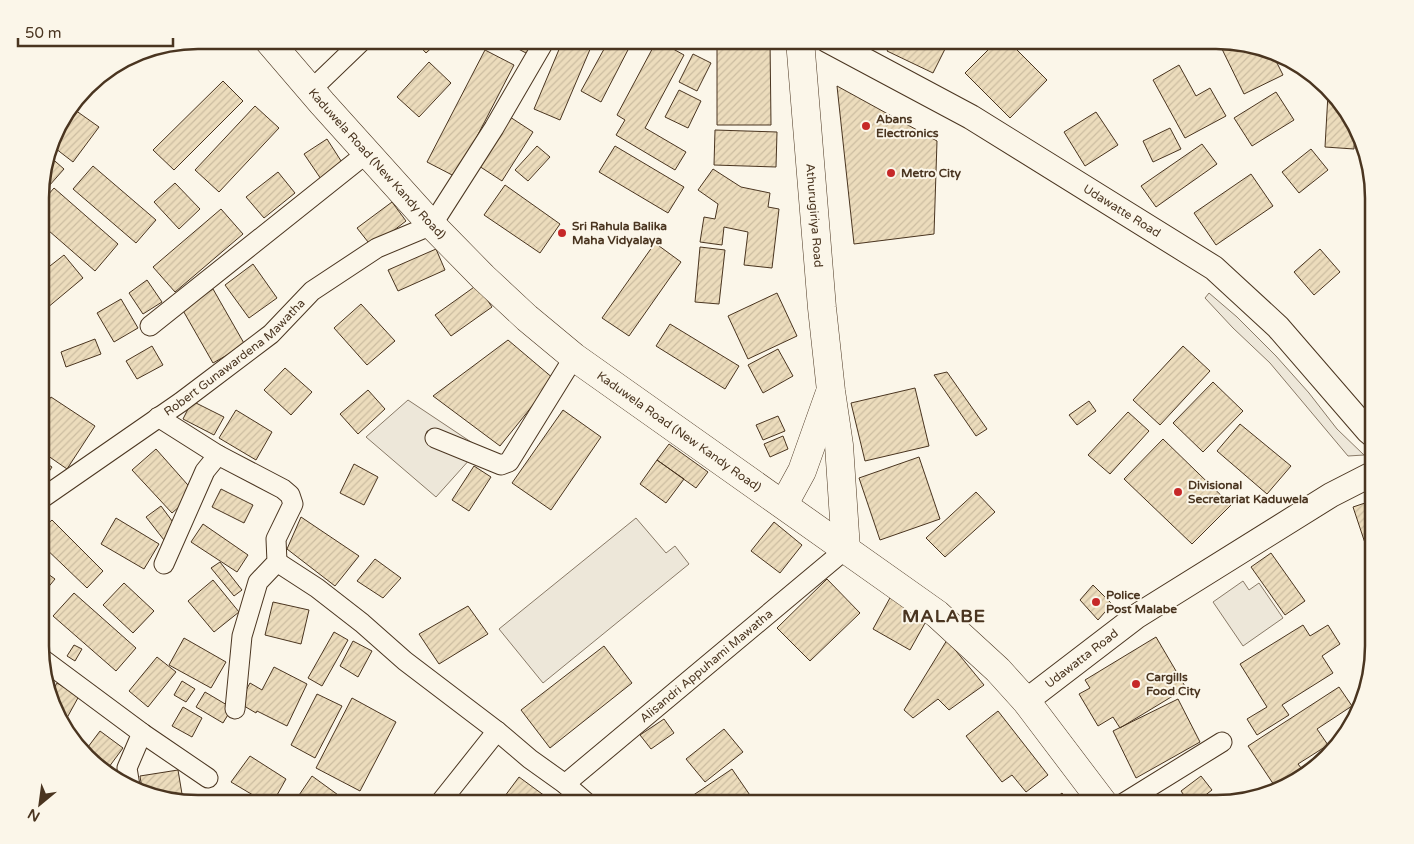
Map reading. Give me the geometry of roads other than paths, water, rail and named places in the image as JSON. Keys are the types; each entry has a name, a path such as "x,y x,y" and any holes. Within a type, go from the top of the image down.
{"main road":[{"name":"Kaduwela Road (New Kandy Road)","path":"276,49 432,225 482,277 527,318 574,357 937,614 998,670 1026,701 1097,795"},
{"name":"Athurugiriya Road","path":"801,49 821,290 831,391 839,445 846,550"},
{"name":"Athurugiriya Road","path":"784,504 802,471 831,391"}],"street":[{"path":"311,90 354,49"},
{"path":"432,225 494,128 540,49"},
{"name":"Udawatte Road","path":"844,49 971,117 1214,268 1278,327 1365,428"},
{"path":"150,326 367,153"},
{"name":"Robert Gunawardena Mawatha","path":"49,493 181,402 271,334 312,291 377,248 432,225"},
{"path":"435,438 501,465 509,462 574,357"},
{"path":"158,417 218,455 283,488 290,495 293,504 276,539 277,562 258,582 242,636 235,709"},
{"path":"164,564 205,471 218,455"},
{"name":"Udawatta Road","path":"1026,701 1137,616 1331,496 1365,478"},
{"name":"Alisandri Appuhami Mawatha","path":"565,784 846,550"},
{"path":"277,562 317,588 405,661 578,795"},
{"path":"50,665 142,733 208,778"},
{"path":"446,795 497,731"},
{"path":"129,778 127,768 142,733"},
{"path":"1137,795 1222,742"}],"place":[{"name":"Abans Electronics","path":"866,126"},
{"name":"Metro City","path":"891,173"},
{"name":"Sri Rahula Balika Maha Vidyalaya","path":"562,233"},
{"name":"Divisional Secretariat Kaduwela","path":"1178,492"},
{"name":"Police Post Malabe","path":"1096,602"},
{"name":"Cargills Food City","path":"1136,684"}],"district":[{"name":"MALABE","path":"944,616"}]}
